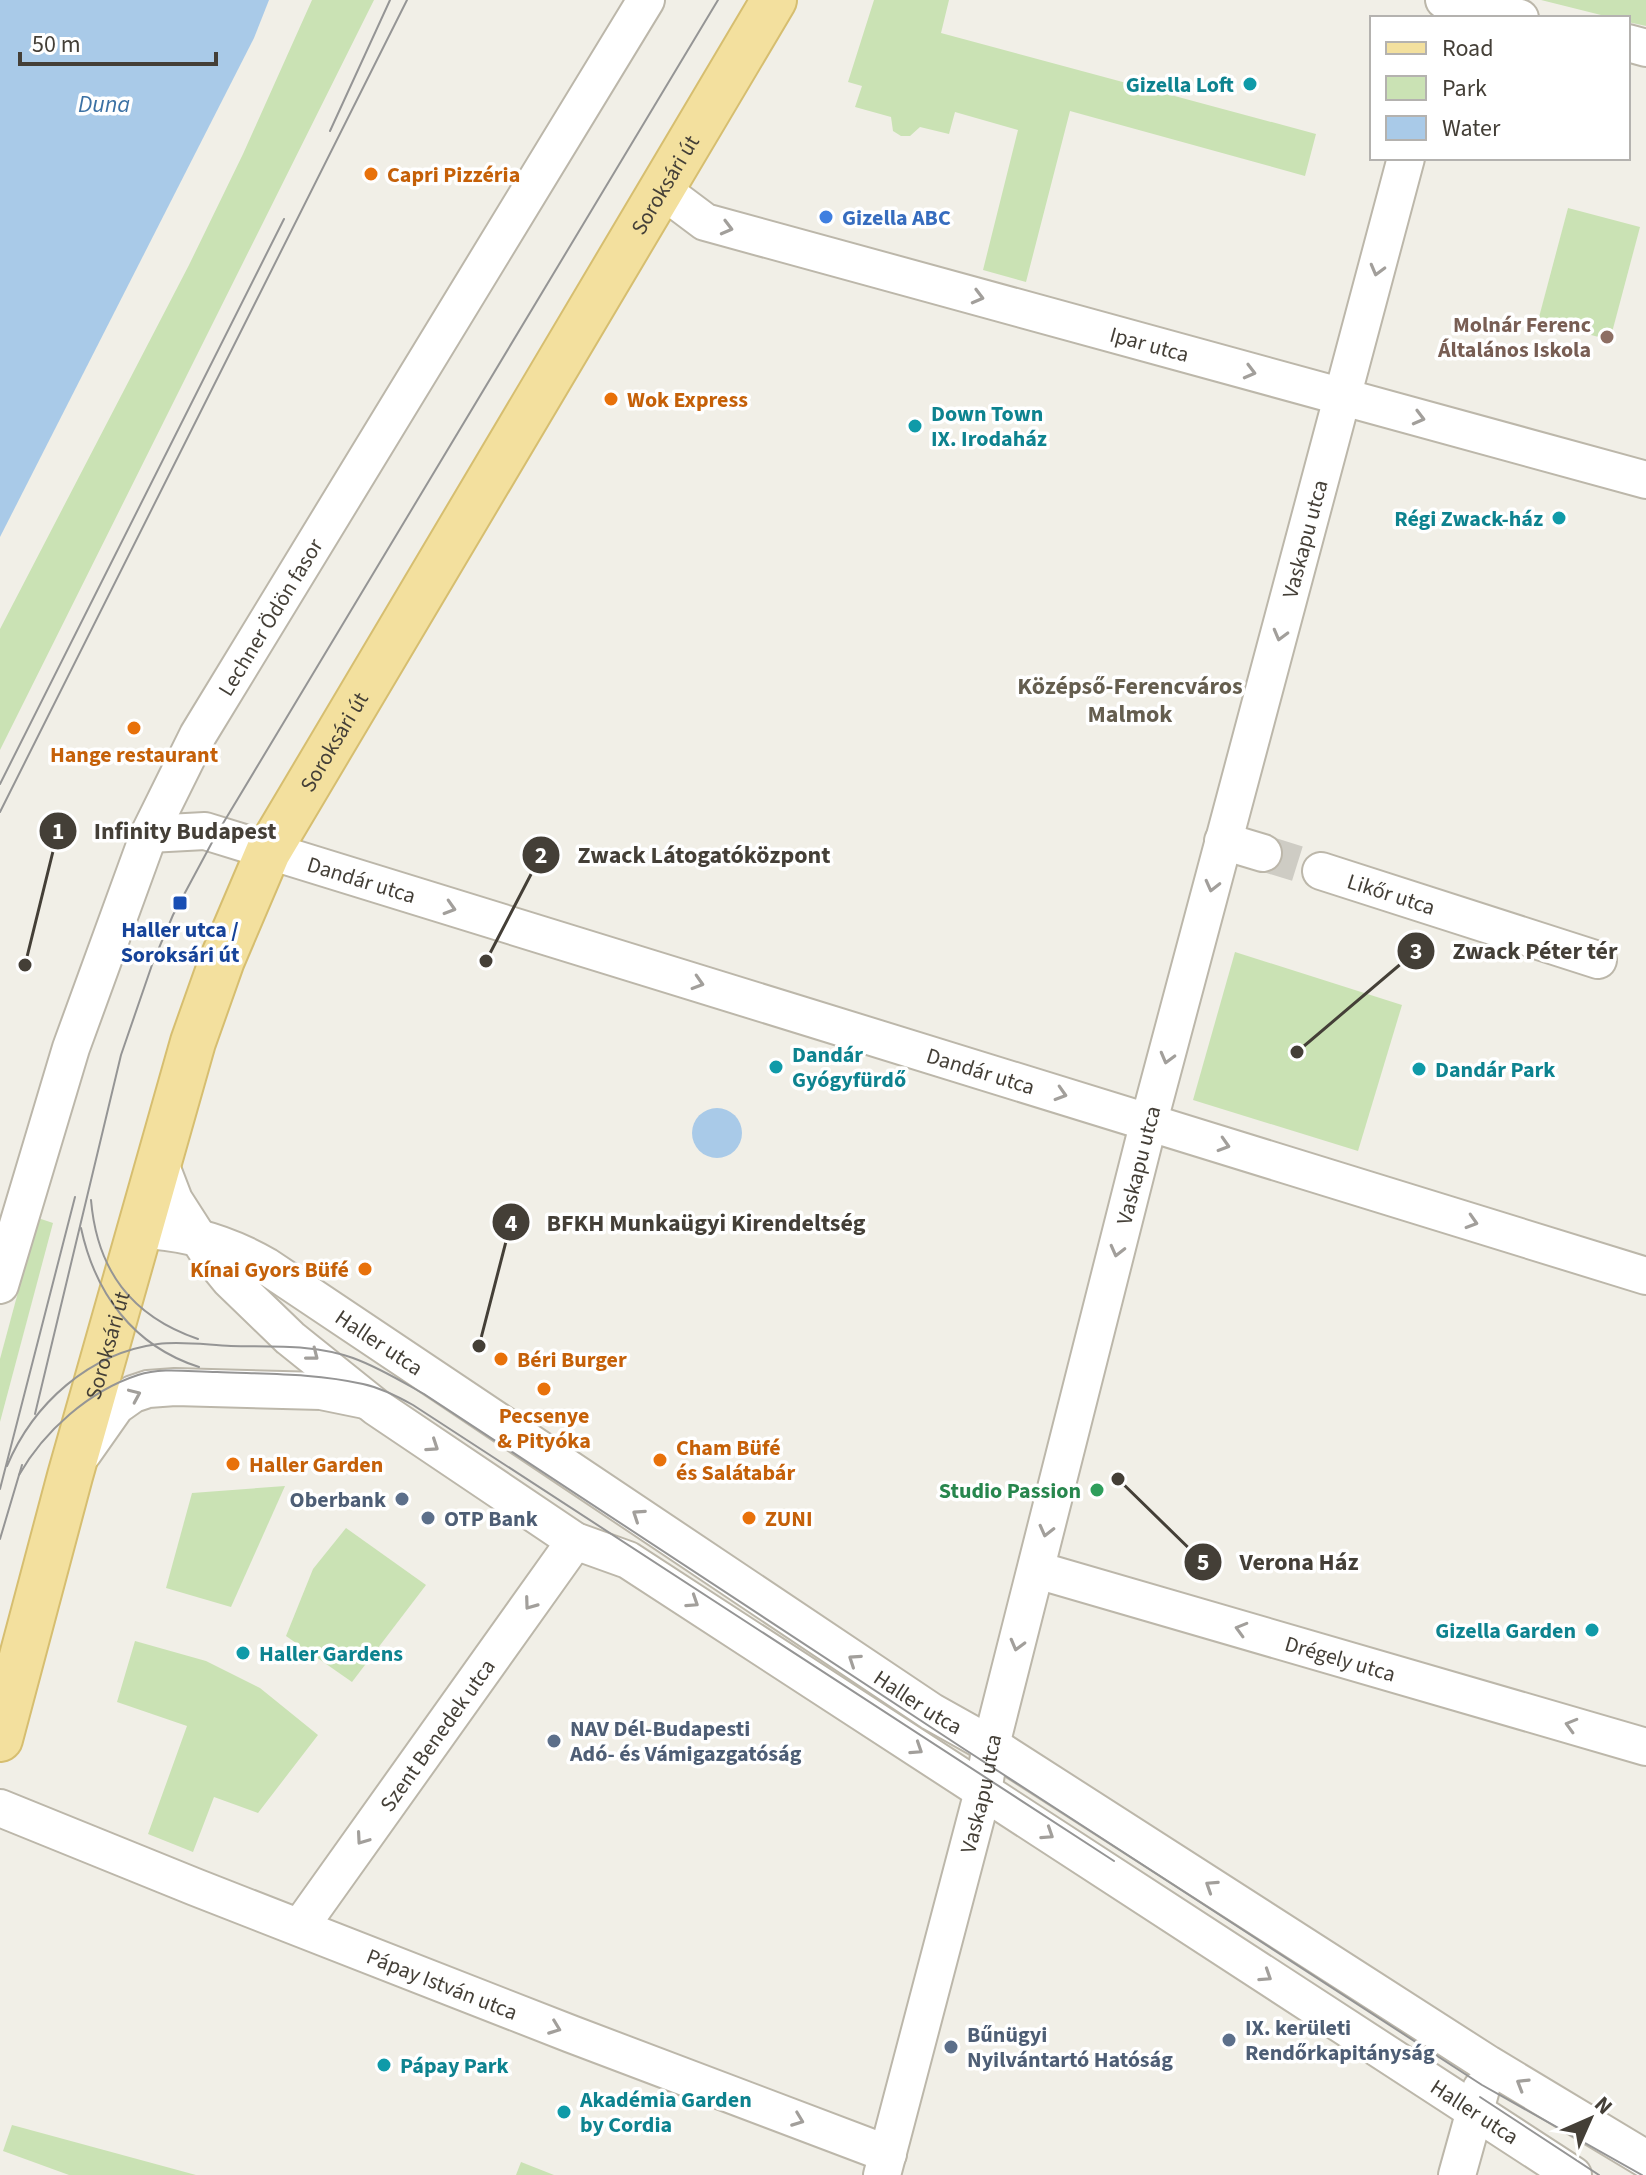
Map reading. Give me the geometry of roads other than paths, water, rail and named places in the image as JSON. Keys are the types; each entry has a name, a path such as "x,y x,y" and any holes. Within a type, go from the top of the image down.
{"main road":[{"name":"Soroksári út","path":"0,1739 139,1230 209,995 268,852 774,0"}],"street":[{"name":"Lechner Ödön fasor","path":"0,1285 71,1048 149,834 198,735 646,0"},
{"path":"1446,0 1512,16"},
{"name":"Vaskapu utca","path":"885,2164 983,1791 991,1745 1149,1121 1405,160"},
{"name":"Ipar utca","path":"661,189 705,222 1646,480"},
{"name":"Dandár utca","path":"149,834 205,831 1646,1276"},
{"path":"1223,841 1263,853"},
{"name":"Likőr utca","path":"1321,871 1598,960"},
{"name":"Haller utca","path":"159,1161 170,1193 196,1236 229,1279 290,1338 369,1402 575,1541 628,1560 1573,2175"},
{"name":"Haller utca","path":"139,1230 196,1236 244,1253 266,1266 932,1712 991,1745 1488,2064 1646,2159"},
{"name":"Haller utca","path":"70,1476 116,1406 133,1394 148,1389 321,1391 369,1402"},
{"name":"Szent Benedek utca","path":"300,1927 575,1541"},
{"name":"Drégely utca","path":"1037,1570 1646,1747"},
{"name":"Pápay István utca","path":"0,1808 885,2164"},
{"path":"1457,2175 1488,2064"}],"water":[{"name":"Duna","path":"0,0 269,0 254,38 0,537"},
{"path":"707,1109 727,1109 741,1123 741,1143 727,1157 707,1157 693,1143 693,1123"}],"tunnel":[{"path":"1263,853 1321,871"}],"tram line":[{"path":"330,131 390,0"},
{"path":"0,812 407,0"},
{"path":"35,1414 121,1055 173,915 216,835 718,0"},
{"path":"0,784 284,219"},
{"path":"0,1489 75,1197"},
{"path":"91,1200 101,1248 122,1287 154,1317 198,1339"},
{"path":"81,1228 96,1274 120,1314 155,1346 199,1367"},
{"path":"7,1466 32,1422 66,1385 109,1358 133,1349 176,1343 293,1347 323,1350 362,1362 424,1394 1482,2085 1642,2175"},
{"path":"19,1475 41,1443 70,1414 102,1391 138,1375 177,1370 290,1375 345,1380 376,1388 413,1405 1114,1861"},
{"path":"0,1539 22,1465"},
{"path":"1480,2097 1599,2175"}],"place":[{"name":"Gizella Loft","path":"1250,84"},
{"name":"Capri Pizzéria","path":"371,174"},
{"name":"Gizella ABC","path":"826,217"},
{"name":"Molnár Ferenc Általános Iskola","path":"1607,337"},
{"name":"Wok Express","path":"611,399"},
{"name":"Down Town IX. Irodaház","path":"915,426"},
{"name":"Régi Zwack-ház","path":"1559,518"},
{"name":"Hange restaurant","path":"134,728"},
{"name":"Haller utca / Soroksári út","path":"180,903"},
{"name":"Zwack Látogatóközpont","path":"486,961"},
{"name":"Infinity Budapest","path":"25,965"},
{"name":"Zwack Péter tér","path":"1297,1052"},
{"name":"Dandár Gyógyfürdő","path":"776,1067"},
{"name":"Dandár Park","path":"1419,1069"},
{"name":"Kínai Gyors Büfé","path":"365,1269"},
{"name":"BFKH Munkaügyi Kirendeltség","path":"479,1346"},
{"name":"Béri Burger","path":"501,1359"},
{"name":"Pecsenye & Pityóka","path":"544,1389"},
{"name":"Cham Büfé és Salátabár","path":"660,1460"},
{"name":"Haller Garden","path":"233,1464"},
{"name":"Verona Ház","path":"1118,1479"},
{"name":"Studio Passion","path":"1097,1490"},
{"name":"Oberbank","path":"402,1499"},
{"name":"OTP Bank","path":"428,1518"},
{"name":"ZUNI","path":"749,1518"},
{"name":"Gizella Garden","path":"1592,1630"},
{"name":"Haller Gardens","path":"243,1653"},
{"name":"NAV Dél-Budapesti Adó- és Vámigazgatóság","path":"554,1741"},
{"name":"IX. kerületi Rendőrkapitányság","path":"1229,2040"},
{"name":"Bűnügyi Nyilvántartó Hatóság","path":"951,2047"},
{"name":"Pápay Park","path":"384,2065"},
{"name":"Akadémia Garden by Cordia","path":"564,2112"}],"district":[{"name":"Középső-Ferencváros Malmok","path":"1130,700"}]}
